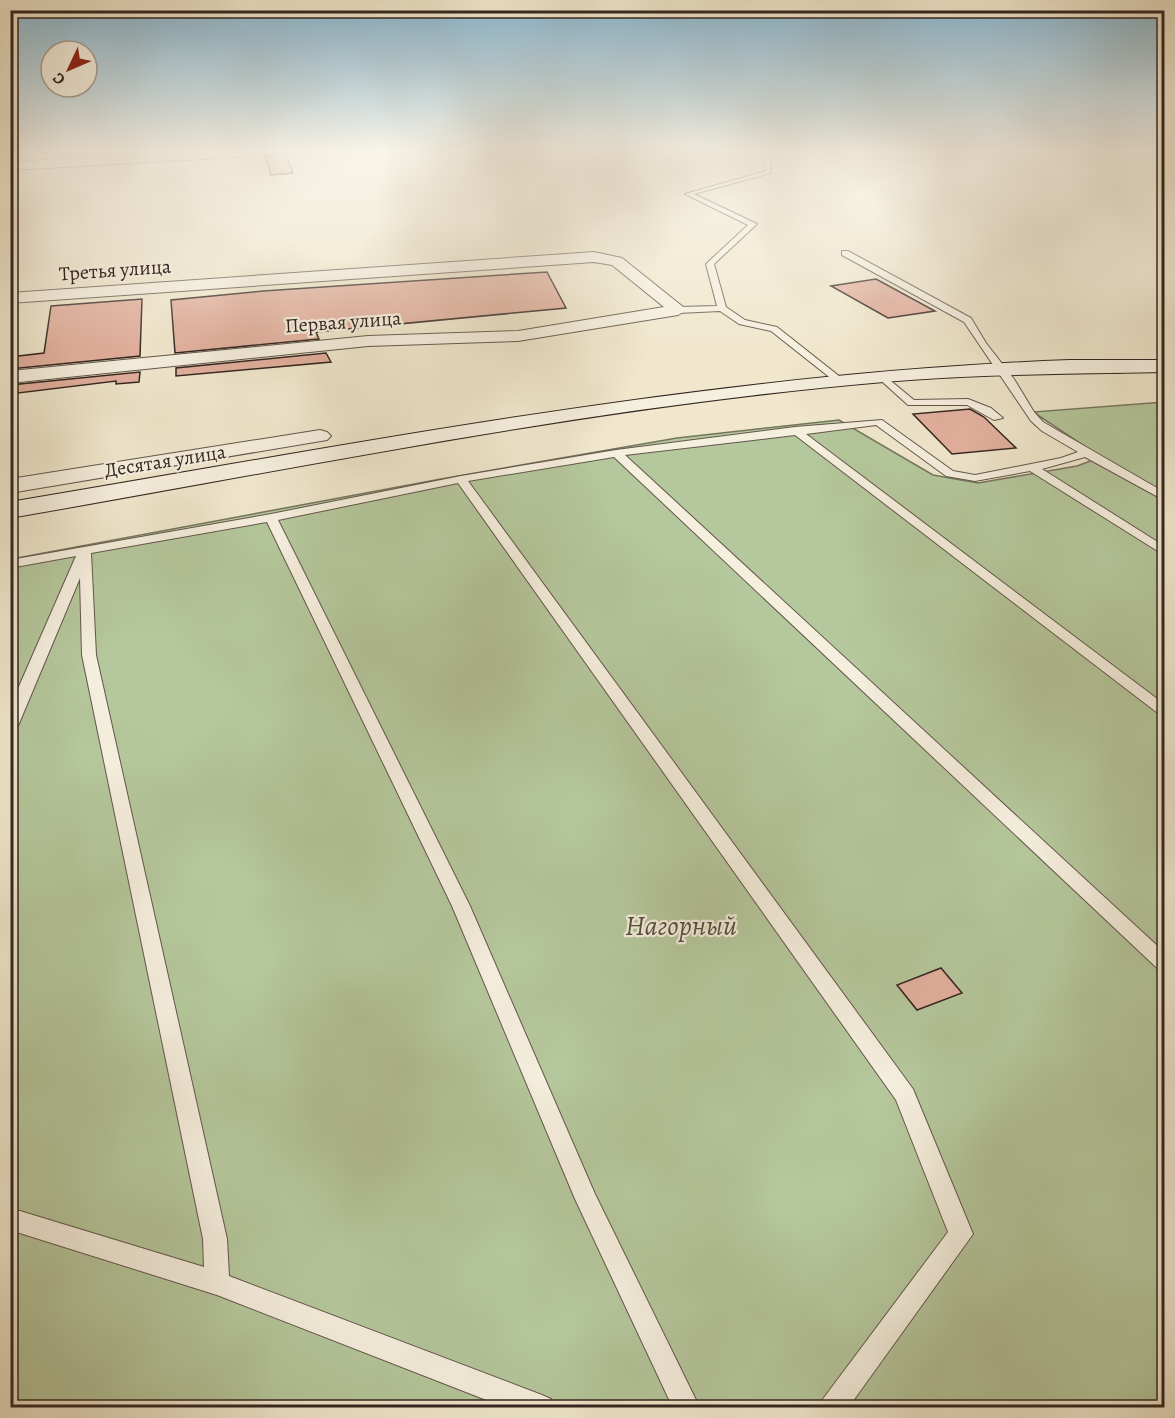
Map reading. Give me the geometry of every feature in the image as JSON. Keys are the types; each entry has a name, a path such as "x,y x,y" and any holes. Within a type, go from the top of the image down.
{"main road":[{"path":"10,510 598,409 836,378 998,367 1164,366"}],"street":[{"name":"Третья улица","path":"10,298 594,257 617,261 678,310"},
{"name":"Первая улица","path":"10,377 368,340 518,336 678,310"},
{"name":"Десятая улица","path":"10,486 320,436"}],"lane":[{"path":"722,308 710,264 753,224 740,218"},
{"path":"845,253 968,320 977,340 1016,388 1028,413 1046,429 1164,496"},
{"path":"678,310 722,308 742,322 774,329 836,378"},
{"path":"880,375 912,403 971,401 984,406 998,418"},
{"path":"10,564 271,518 461,479 616,453 795,430 878,422 950,474 975,477 1064,461 1086,453"},
{"path":"795,430 1164,711"},
{"path":"616,453 1164,963"},
{"path":"1029,466 1164,551"},
{"path":"461,479 905,1095 961,1234 832,1407"},
{"path":"271,518 461,906 586,1199 687,1407"},
{"path":"10,726 85,551"},
{"path":"85,551 89,655 214,1239 217,1283"},
{"path":"10,1219 217,1283 542,1407"}],"green space":[{"name":"Нагорный","path":"1164,402 1164,1407 11,1408 11,559 441,479 677,438 839,420 933,475 978,483 1077,466 1101,457 1033,412"}],"building":[{"path":"547,272 566,308 316,332 319,339 175,353 171,300 263,291"},
{"path":"876,279 935,311 888,318 831,286"},
{"path":"142,299 140,356 10,369 10,357 44,353 51,306"},
{"path":"326,353 331,362 176,376 176,368"},
{"path":"140,372 139,382 116,384 116,381 10,394 10,385"},
{"path":"970,409 984,417 1016,448 952,454 913,414"},
{"path":"941,968 962,993 917,1010 897,985"}]}
